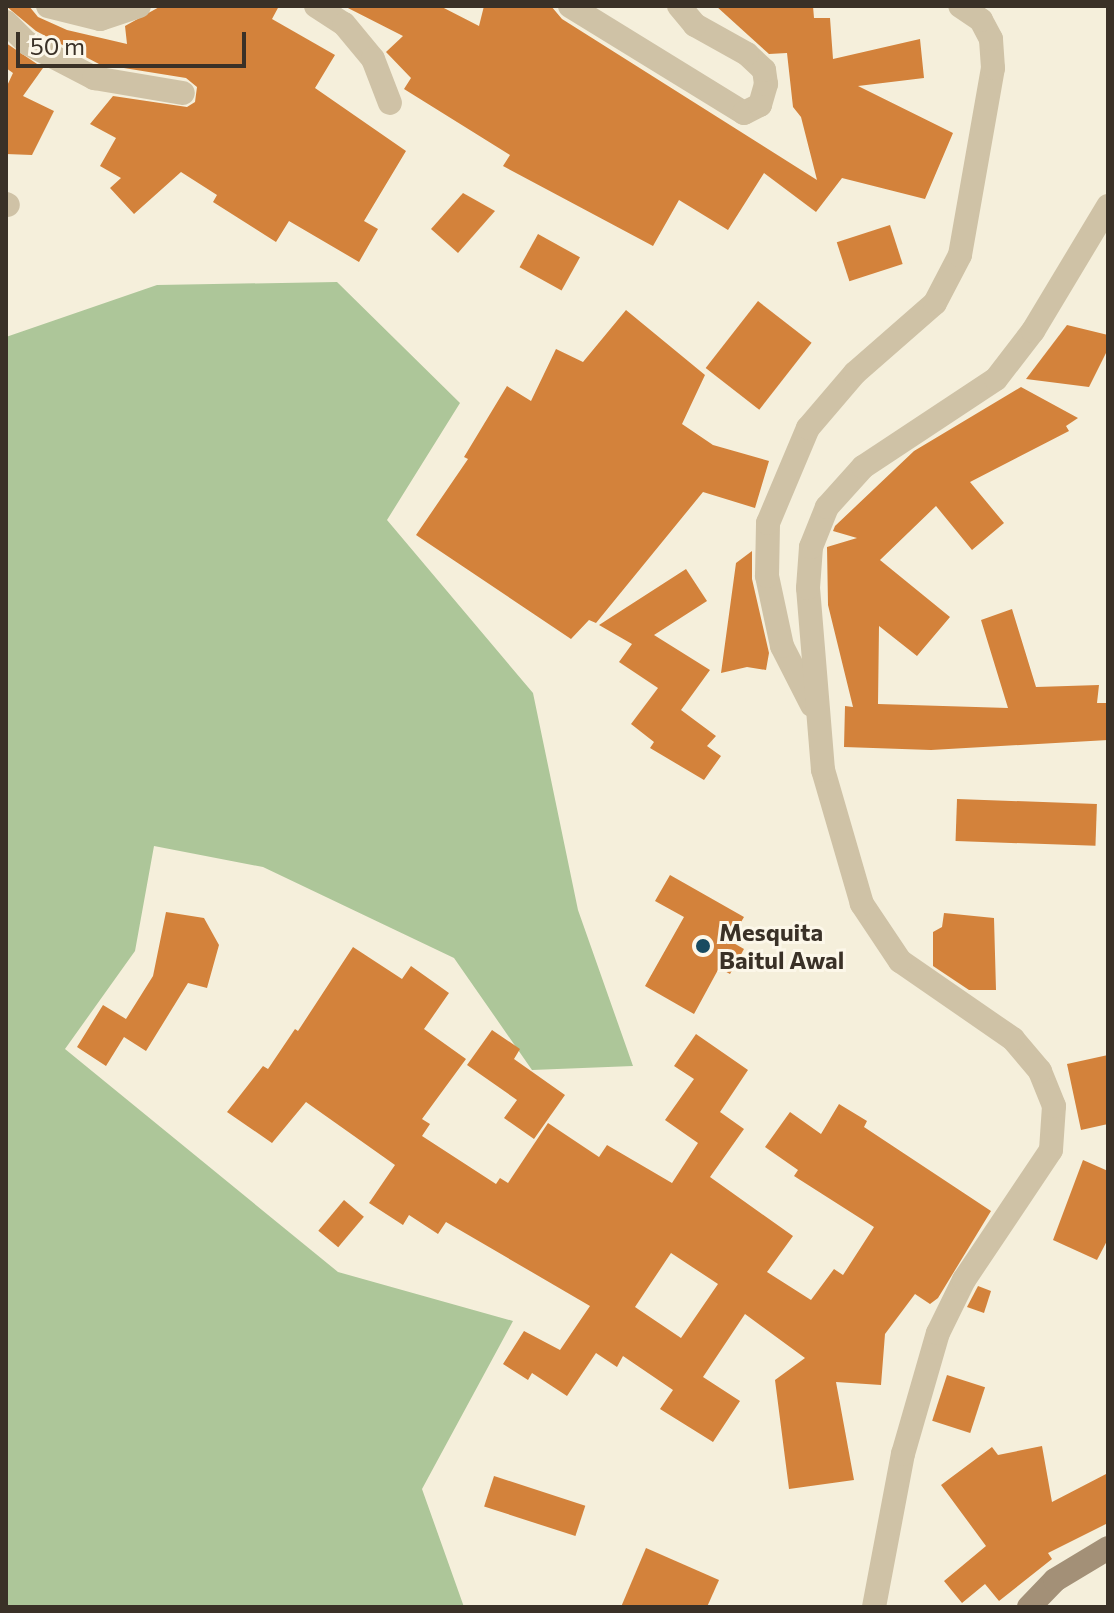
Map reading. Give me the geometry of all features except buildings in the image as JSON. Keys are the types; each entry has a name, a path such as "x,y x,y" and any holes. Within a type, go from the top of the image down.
{"street":[{"path":"48,6 100,19 139,6"},
{"path":"316,6 344,24 373,59 390,103"},
{"path":"570,6 744,113 760,105 766,84 764,70 747,54 695,25 679,6"},
{"path":"817,714 782,646 767,576 768,523 808,428 855,373 935,303 960,255 993,68 991,39 981,20 960,6"},
{"path":"6,22 27,43 94,78 183,93"},
{"path":"874,1607 903,1454 938,1333 964,1280 1051,1150 1054,1106 1040,1071 1013,1039 900,961 862,904 823,770 808,588 811,547 827,507 863,467 996,379 1033,331 1108,206"},
{"path":"1029,1607 1055,1580 1108,1548"}],"green space":[{"path":"337,282 460,403 387,520 533,693 578,910 633,1066 532,1070 454,958 263,867 154,846 135,951 65,1049 338,1272 513,1321 422,1489 464,1607 6,1607 6,337 157,285"}],"place":[{"name":"Mesquita Baitul Awal","path":"703,946"}]}
